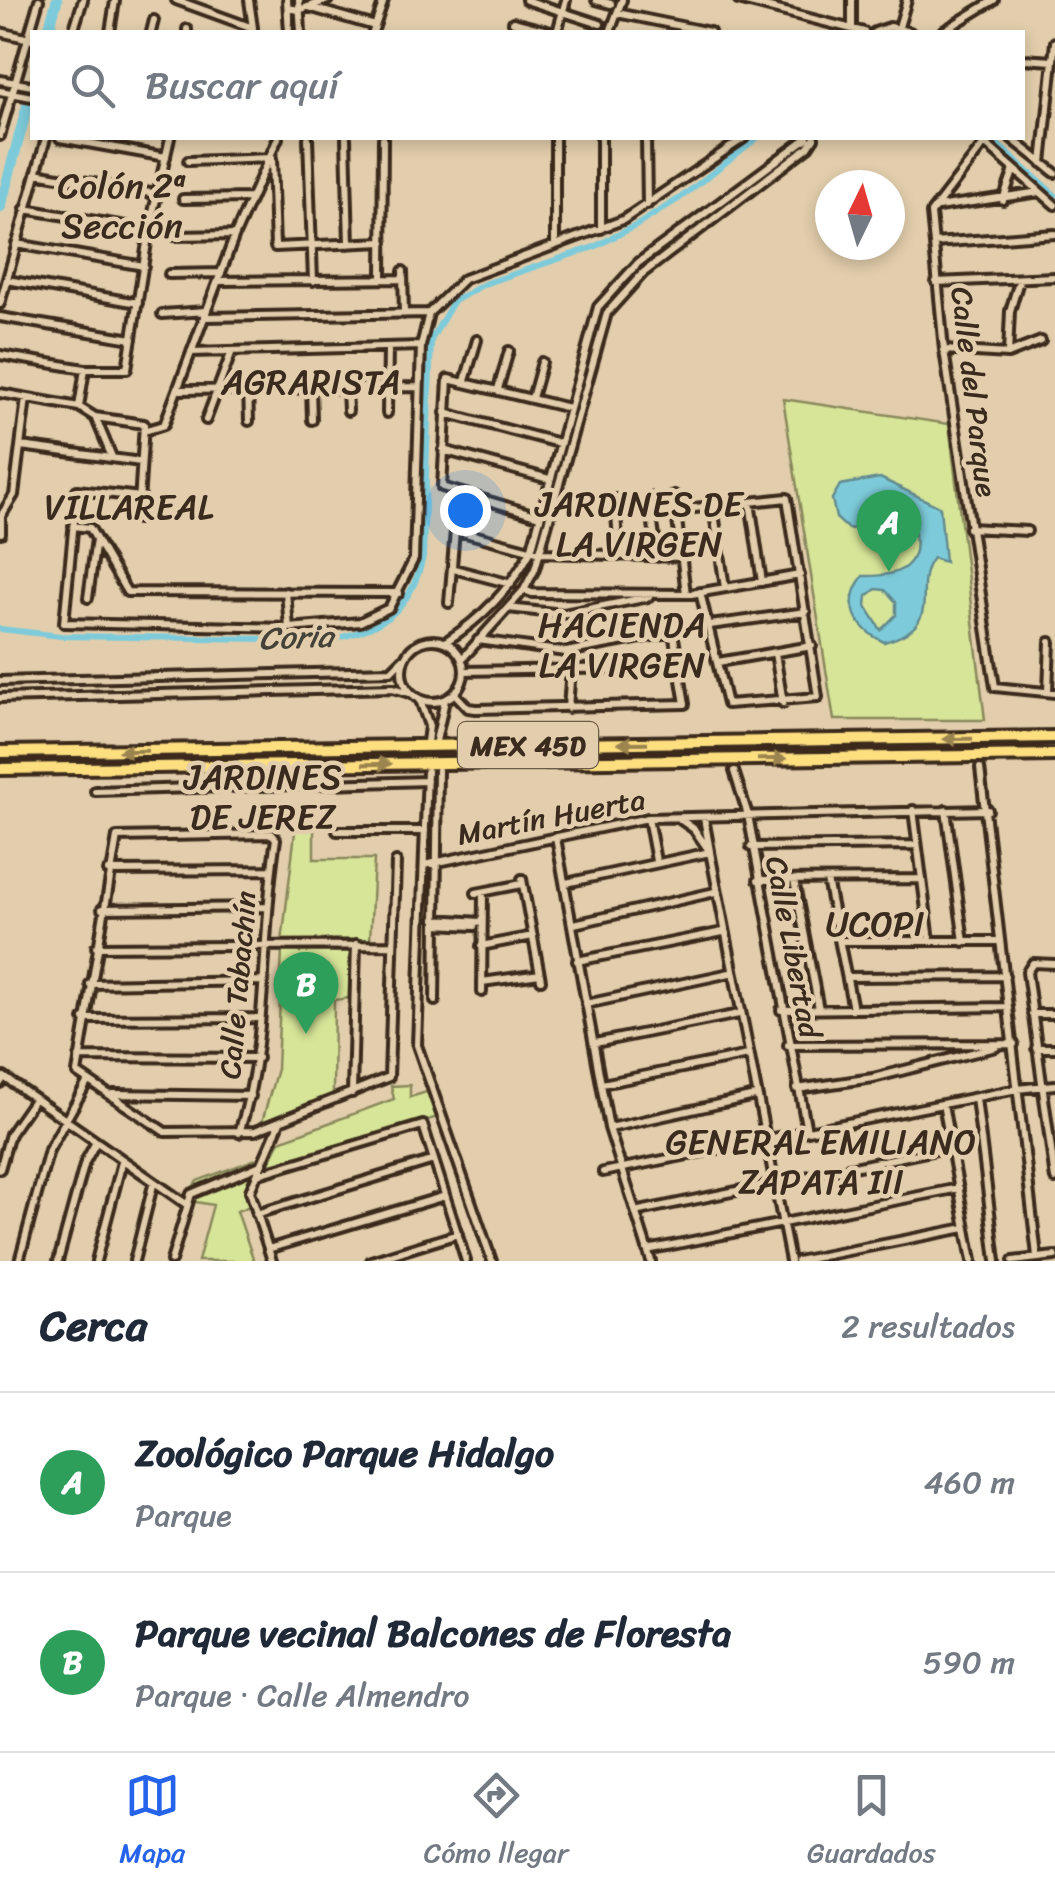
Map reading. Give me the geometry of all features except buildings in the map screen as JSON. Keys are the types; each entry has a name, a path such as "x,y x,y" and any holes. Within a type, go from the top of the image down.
{"highway":[{"name":"MEX 45D","path":"0,752 1055,738"},
{"name":"MEX 45D","path":"0,769 1055,755"}],"street":[{"path":"32,30 38,0"},
{"path":"75,30 83,0"},
{"path":"176,0 253,30 249,0"},
{"path":"299,0 301,30"},
{"path":"289,30 288,4 300,10 328,0"},
{"path":"309,8 374,29 384,0"},
{"path":"526,0 600,24"},
{"path":"555,30 566,0"},
{"path":"596,0 610,4"},
{"path":"611,30 622,0"},
{"path":"738,0 858,30"},
{"path":"852,0 852,28"},
{"path":"895,27 906,0"},
{"path":"945,30 994,0"},
{"path":"110,30 114,2"},
{"path":"617,13 700,30"},
{"path":"152,30 154,20"},
{"path":"512,22 546,30"},
{"path":"884,30 904,30"},
{"path":"0,32 30,39 0,136"},
{"path":"1042,163 1055,42"},
{"path":"1025,58 1053,61"},
{"path":"0,80 30,86"},
{"path":"0,91 30,97"},
{"path":"0,304 45,140"},
{"path":"71,140 166,158"},
{"path":"0,356 85,369 126,369 148,230 170,140"},
{"path":"0,393 79,407 95,418 146,427 164,425 235,235 277,140"},
{"path":"308,140 313,281"},
{"path":"346,140 349,244"},
{"path":"382,279 383,140"},
{"path":"555,140 556,244"},
{"path":"600,230 601,140"},
{"path":"646,140 647,205"},
{"path":"141,497 77,490 64,623 289,628 360,622 389,608 414,559 418,387 421,346 429,313 464,280 600,230 647,205 741,140"},
{"path":"0,681 391,672 421,642 445,642 472,625 512,584 531,551 598,308 616,284 808,140"},
{"path":"462,659 524,590 541,553 607,313 644,272 730,211 808,148 810,140"},
{"path":"1013,140 1055,173"},
{"path":"937,207 981,141 1055,205"},
{"path":"188,161 272,158"},
{"path":"272,158 276,246 383,242"},
{"path":"1003,201 1014,168"},
{"path":"36,173 156,194"},
{"path":"937,207 1003,201 1040,192"},
{"path":"183,200 251,198"},
{"name":"Calle del Parque","path":"937,207 932,213 944,350 970,544 995,687 1052,692"},
{"path":"25,209 148,230"},
{"path":"934,243 1055,234"},
{"path":"174,236 235,235"},
{"path":"16,244 144,266"},
{"path":"169,274 313,281 403,275 404,314"},
{"path":"936,282 1055,277"},
{"path":"7,280 138,304"},
{"path":"1008,354 1010,310 1019,281"},
{"path":"162,314 429,313"},
{"path":"0,317 132,339"},
{"path":"465,381 477,340"},
{"path":"944,350 1008,354 1042,341"},
{"path":"191,352 421,346"},
{"path":"387,413 388,348"},
{"path":"206,420 232,351"},
{"path":"498,388 509,352"},
{"path":"532,398 542,362"},
{"path":"79,407 85,369"},
{"path":"539,516 442,487 448,380 498,388 569,408"},
{"path":"180,390 418,387"},
{"path":"248,388 249,421"},
{"path":"311,388 312,420"},
{"path":"347,389 348,411"},
{"path":"1,533 0,516 14,494 26,398"},
{"path":"445,413 559,443"},
{"path":"95,418 112,458"},
{"path":"138,518 146,427"},
{"path":"20,446 142,462"},
{"path":"443,450 549,480"},
{"path":"449,603 458,531 458,493"},
{"path":"674,495 686,594"},
{"path":"649,497 658,557"},
{"path":"676,510 787,498 818,697 783,703 727,704 700,592"},
{"path":"615,499 619,556"},
{"path":"750,502 762,582"},
{"path":"713,506 724,588"},
{"path":"72,526 90,528 127,592 399,592"},
{"path":"969,528 1027,532"},
{"path":"458,531 541,553 681,557"},
{"path":"88,598 96,538"},
{"path":"454,569 512,584"},
{"path":"524,590 686,594 800,575"},
{"path":"286,592 289,628"},
{"path":"507,608 562,614 665,594"},
{"path":"710,625 806,612"},
{"path":"455,694 468,708 476,710 685,704 672,632 566,652 478,640"},
{"path":"0,698 393,688 420,700 444,700 455,694 464,672 462,659 445,642"},
{"path":"1050,642 1052,692"},
{"path":"718,662 812,646"},
{"path":"566,652 571,668 568,708"},
{"path":"776,653 783,703"},
{"path":"404,659 403,683 410,693"},
{"path":"464,672 679,667"},
{"path":"420,700 432,741 444,700"},
{"path":"980,768 988,810 1037,1256"},
{"path":"435,1001 438,770"},
{"path":"427,771 417,1044 492,1261"},
{"name":"Calle Libertad","path":"734,771 748,815 781,1010 807,1131"},
{"path":"96,791 427,782"},
{"path":"913,810 930,941"},
{"path":"946,810 964,942"},
{"path":"675,818 988,810"},
{"path":"709,833 721,817"},
{"path":"648,818 656,861"},
{"name":"Martín Huerta","path":"424,865 648,818 686,822 710,852"},
{"path":"704,818 730,973 780,1221 794,1261 965,1228"},
{"path":"337,832 425,831"},
{"name":"Calle Tabachín","path":"108,871 117,836 272,834 276,839 262,944 258,1058 239,1133"},
{"path":"556,838 610,1128 651,1261"},
{"path":"751,847 917,846"},
{"path":"566,882 710,852"},
{"path":"271,870 108,871 78,1073 165,1132 239,1133 280,1122 390,1077 396,862"},
{"path":"758,880 922,879"},
{"path":"794,880 819,1009"},
{"path":"827,880 853,1008"},
{"path":"482,982 541,977 522,882 480,893 482,992"},
{"path":"574,924 715,892"},
{"path":"102,909 268,907"},
{"path":"436,921 481,924"},
{"path":"578,961 723,932"},
{"path":"481,946 533,936"},
{"path":"840,941 1000,941"},
{"path":"352,1093 356,944"},
{"path":"96,946 393,944"},
{"path":"1055,964 1028,966 1055,1178"},
{"path":"586,1004 730,973"},
{"path":"847,977 1004,976"},
{"path":"90,984 262,981"},
{"path":"781,1010 1008,1007"},
{"path":"594,1044 739,1014"},
{"path":"1032,1014 1055,1014"},
{"path":"84,1020 258,1018"},
{"path":"788,1044 1014,1044"},
{"path":"797,1089 911,1070 1002,1044"},
{"path":"1036,1048 1055,1048"},
{"path":"602,1084 748,1055"},
{"path":"79,1057 258,1058"},
{"path":"0,1082 4,1077 33,1101 186,1204"},
{"path":"19,1261 49,1150 88,1081"},
{"path":"603,1172 1041,1084 1055,1085"},
{"path":"110,1094 251,1096"},
{"path":"610,1128 755,1096"},
{"path":"976,1098 996,1261"},
{"path":"0,1169 10,1134 33,1101"},
{"path":"943,1104 972,1261"},
{"path":"272,1261 250,1191 280,1122"},
{"path":"260,1174 423,1125 466,1261"},
{"path":"58,1261 85,1162 96,1142"},
{"path":"638,1211 774,1180 951,1147"},
{"path":"256,1214 434,1160"},
{"path":"96,1261 122,1162"},
{"path":"171,1261 191,1194 263,1164"},
{"path":"134,1261 153,1184"},
{"path":"647,1250 958,1188"},
{"path":"268,1249 445,1196"},
{"path":"371,1261 458,1234"},
{"path":"1013,1261 1055,1256"}],"green space":[{"path":"783,399 949,424 985,720 834,720"},
{"path":"297,815 314,815 314,859 374,859 370,941 282,942"},
{"path":"350,948 349,998 334,1000 333,1094 262,1122 277,1069 282,950"},
{"path":"410,1085 410,1097 430,1091 438,1117 267,1168 280,1141 394,1099 391,1086"},
{"path":"264,1156 246,1193 250,1206 237,1211 254,1261 198,1261 213,1205 185,1200 197,1181"}],"water":[{"path":"880,478 940,507 945,562 933,558 927,570 924,605 915,626 884,642 859,622 853,596 863,576 898,571 912,560 916,540 913,526 895,514 876,526 848,529 836,518 832,499 840,485","holes":["876,589 885,590 896,602 896,615 881,630 866,606 867,596"]}],"waterway":[{"path":"49,30 57,0"},
{"path":"0,208 30,96"},
{"name":"Coria","path":"0,629 61,636 329,640 379,623 402,605 423,557 431,340 453,302 484,284 594,247 637,225 680,198 754,140"},
{"name":"Coria","path":"992,140 1055,195"}],"place":[{"name":"Zoológico Parque Hidalgo","path":"889,572"},
{"name":"Parque vecinal Balcones de Floresta","path":"306,1034"}],"district":[{"name":"Colón 2ª Sección","path":"122,206"},
{"name":"AGRARISTA","path":"311,382"},
{"name":"VILLAREAL","path":"129,507"},
{"name":"JARDINES DE LA VIRGEN","path":"639,524"},
{"name":"HACIENDA LA VIRGEN","path":"622,645"},
{"name":"JARDINES DE JEREZ","path":"263,797"},
{"name":"UCOPI","path":"875,924"},
{"name":"GENERAL EMILIANO ZAPATA III","path":"821,1162"}]}
